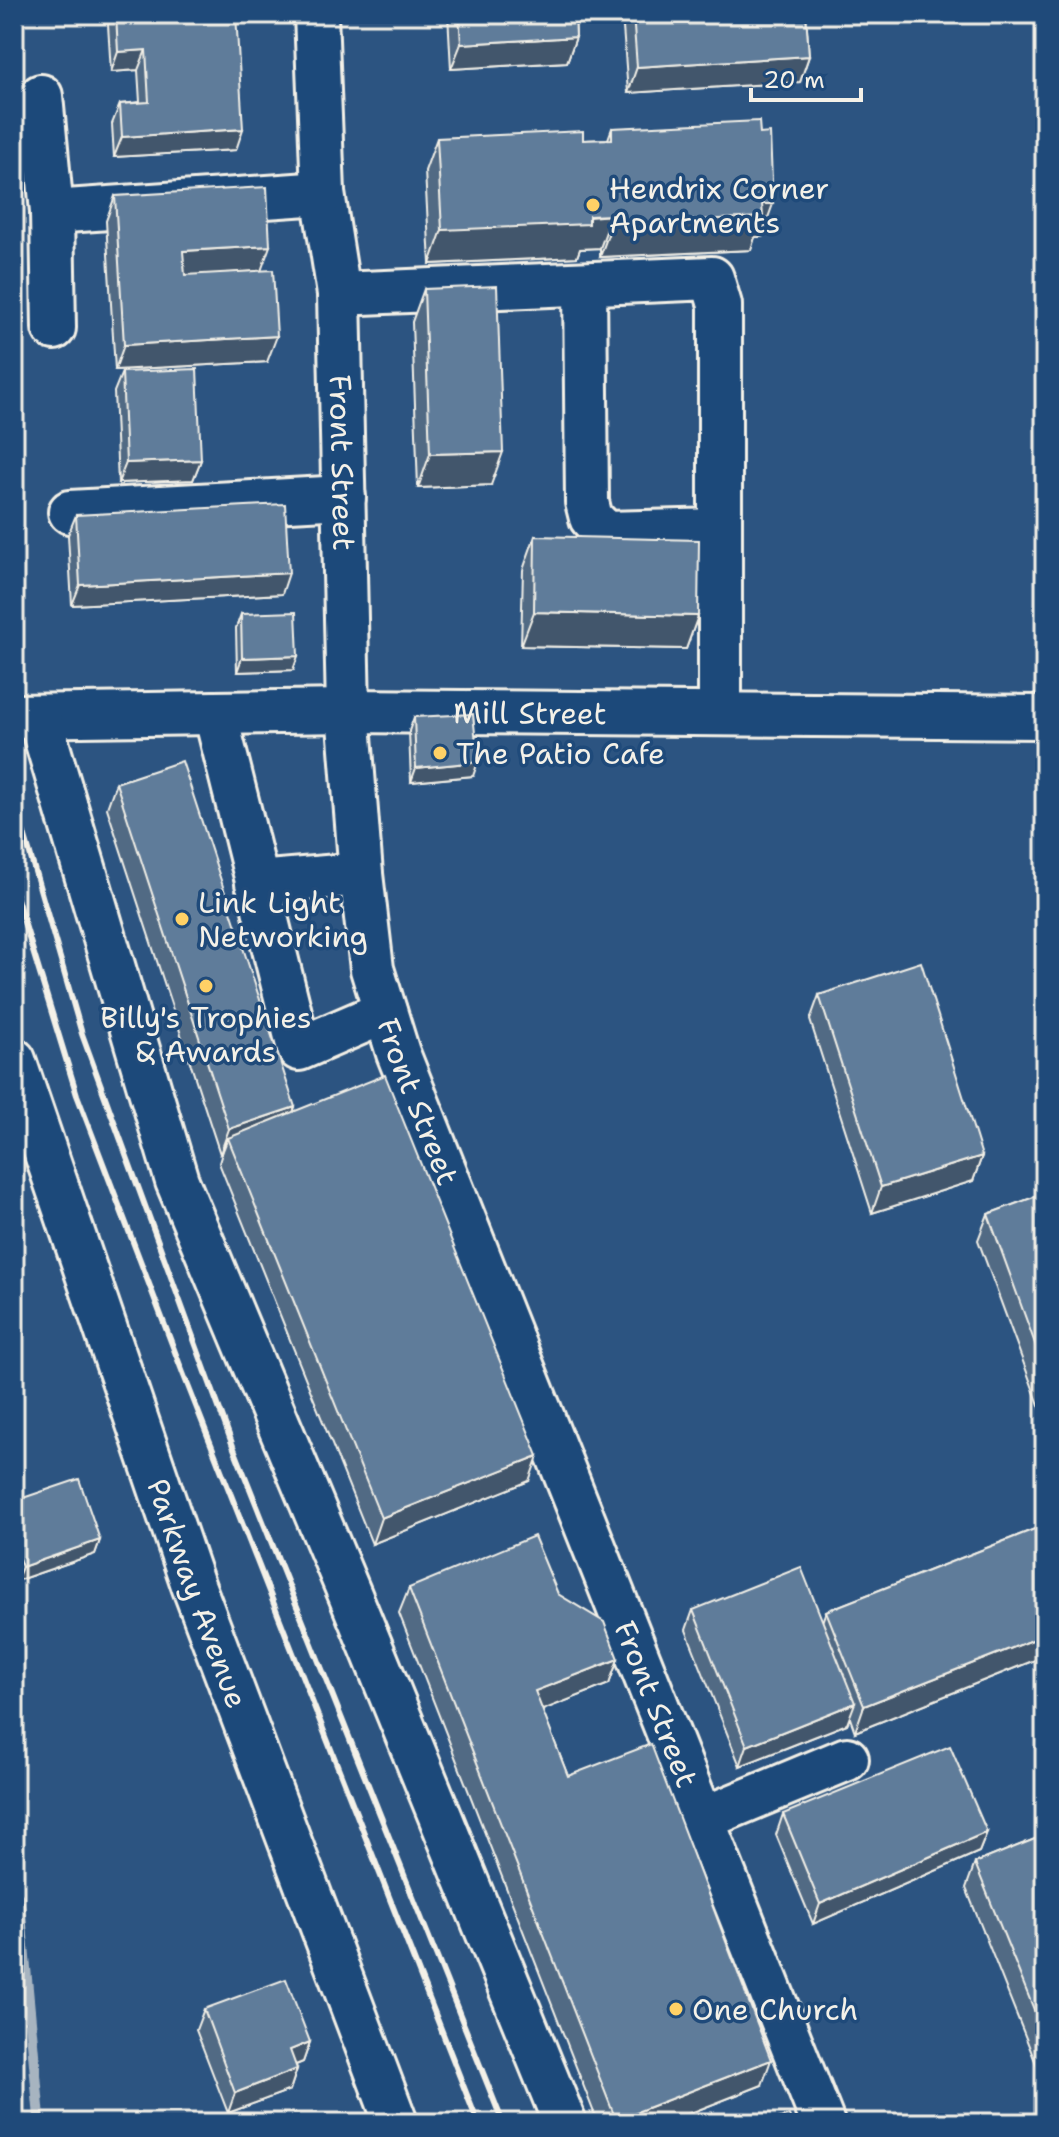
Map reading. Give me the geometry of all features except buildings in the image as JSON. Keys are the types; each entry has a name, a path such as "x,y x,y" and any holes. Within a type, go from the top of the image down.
{"street":[{"name":"Front Street","path":"316,14 323,193 339,294 348,711 372,969 410,1082 823,2123"},
{"path":"41,96 52,212 54,328"},
{"path":"52,212 323,193"},
{"path":"339,294 712,278 720,305 720,714"},
{"path":"585,284 587,502 591,518 606,533 720,530"},
{"path":"70,512 344,497"},
{"name":"Mill Street","path":"27,716 348,711 1045,717"},
{"path":"215,713 299,1049 385,1012"},
{"path":"27,716 177,1181 565,2123"},
{"path":"257,883 361,874"},
{"name":"Parkway Avenue","path":"14,1060 193,1585 396,2123"},
{"path":"702,1819 847,1759"}],"waterway":[{"path":"14,1893 19,1898 40,2123"}],"railway":[{"path":"14,799 82,1034 233,1446 503,2123"},
{"path":"14,889 77,1095 478,2123"}],"place":[{"name":"Hendrix Corner Apartments","path":"593,205"},
{"name":"The Patio Cafe","path":"440,753"},
{"name":"Link Light Networking","path":"182,919"},
{"name":"Billy's Trophies & Awards","path":"206,986"},
{"name":"One Church","path":"676,2009"}]}
